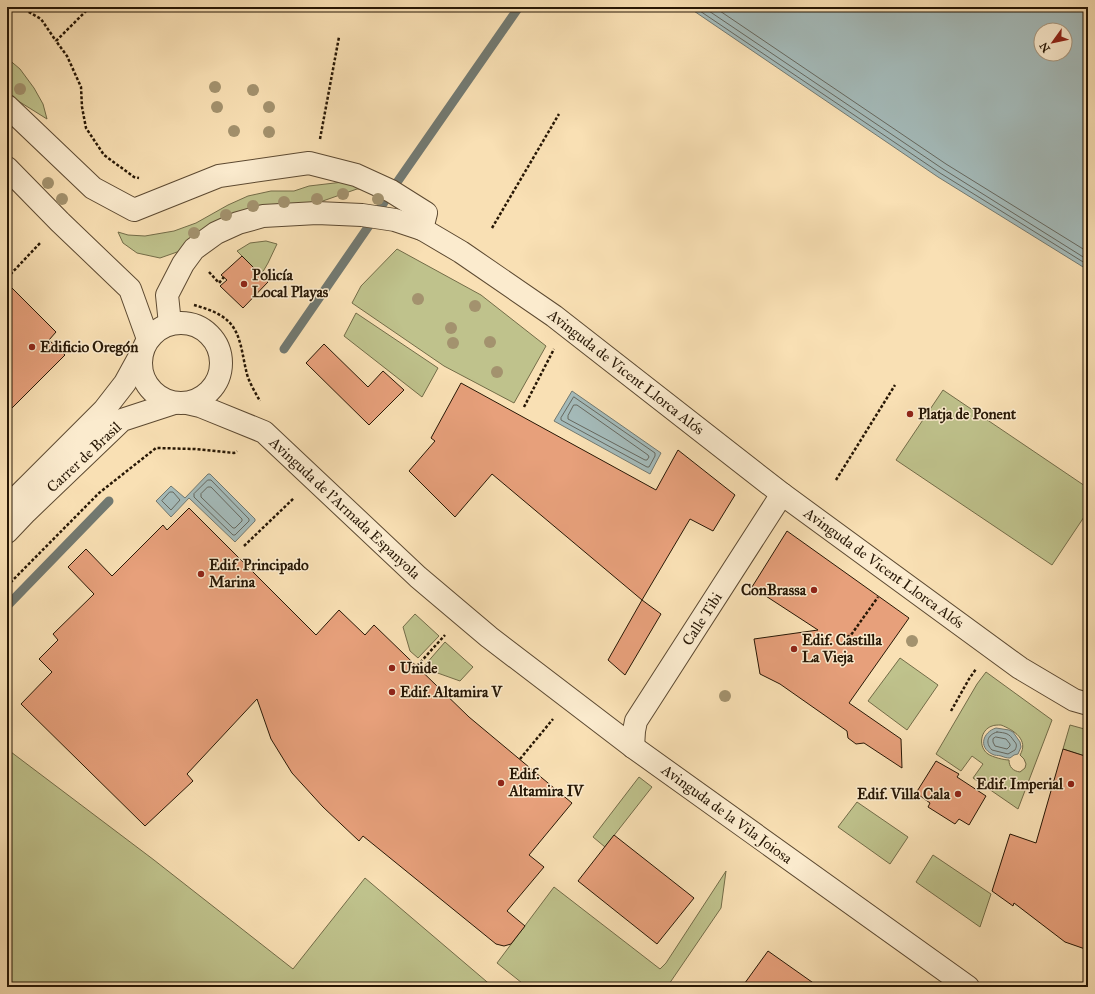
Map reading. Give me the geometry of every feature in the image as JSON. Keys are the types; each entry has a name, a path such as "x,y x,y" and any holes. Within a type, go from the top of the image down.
{"street":[{"path":"7,106 93,188 134,210 220,176 308,163 356,174 391,191 426,213 422,229"},
{"path":"7,168 60,222 130,289 145,345"},
{"name":"Avinguda de Vicent Llorca Alós","path":"167,295 183,264 194,249 216,232 238,223 263,216 317,213 362,215 395,220 422,229 461,252 554,316 782,494 1020,668 1074,700 1088,704"},
{"path":"167,295 170,324"},
{"path":"185,323 198,326 208,333 216,344 220,356 221,369 217,381 210,392 199,399 180,403 162,398 151,390 143,378 140,365 145,345 158,330 170,324 185,323"},
{"name":"Carrer de Brasil","path":"7,507 104,410 125,383 145,345"},
{"name":"Carrer de Brasil","path":"7,532 122,420 180,403"},
{"name":"Avinguda de l'Armada Espanyola","path":"180,403 200,406 264,432 418,577 489,637"},
{"name":"Calle Tibi","path":"633,747 636,721 782,494"},
{"name":"Avinguda de la Vila Joiosa","path":"489,637 633,747 968,987"}],"path":[{"path":"20,7 41,19 67,56 81,88 82,107 86,128 104,155 134,177 165,184 171,196"},
{"path":"56,41 90,7"},
{"path":"320,140 338,37"},
{"path":"492,228 559,114"},
{"path":"7,278 60,222"},
{"path":"7,586 99,493 156,448 195,449 234,453 254,444 275,422 256,394 246,372 242,348 238,337 228,321 217,314 167,295"},
{"path":"524,407 565,325"},
{"path":"836,480 895,385"},
{"path":"244,546 313,478"},
{"path":"847,637 851,635 893,575"},
{"path":"416,666 464,616"},
{"path":"951,710 969,679 992,647"},
{"path":"520,759 570,699"}],"green space":[{"path":"7,58 20,69 34,88 43,104 47,119 7,94"},
{"path":"343,182 375,189 357,189 160,258 137,253 123,243 118,232 128,235 145,236 174,231 196,223 228,205 248,196 271,191 294,191 309,186"},
{"path":"266,241 277,244 261,275 237,251 250,243"},
{"path":"397,249 481,295 546,346 514,403 444,366 352,303 361,286"},
{"path":"356,313 438,368 422,397 344,336"},
{"path":"943,390 1088,488 1088,511 1052,565 896,460"},
{"path":"415,614 439,636 418,658 410,651 403,627"},
{"path":"445,642 473,667 460,681 432,671 425,665"},
{"path":"900,658 938,685 907,730 868,701"},
{"path":"986,672 1052,720 1018,809 973,778 983,764 972,756 961,771 936,754 977,684","holes":["1001,725 1011,730 1019,736 1021,740 1023,745 1020,755 1026,764 1025,768 1020,772 1015,771 1012,768 1009,760 990,755 983,747 982,739 985,731 993,726"]},
{"path":"1070,725 1088,730 1088,757 1063,749"},
{"path":"7,749 154,860 293,969 365,878 493,987 7,987"},
{"path":"639,777 652,787 605,847 593,837"},
{"path":"857,802 908,837 890,864 838,827"},
{"path":"933,855 991,894 980,927 916,882"},
{"path":"726,871 721,908 667,987 527,987 497,963 554,887 660,969 666,963"}],"water":[{"path":"688,7 1088,7 1088,270 938,177"},
{"path":"572,391 661,453 650,474 554,421"},
{"path":"208,474 210,474 255,519 255,521 235,542 189,498 171,517 156,501 171,486 185,498"},
{"path":"996,728 1013,732 1020,742 1021,747 1018,754 1009,758 994,755 985,748 985,736"}],"building":[{"name":"Policía Local Playas","path":"242,256 268,282 243,308 220,286 227,280 221,275"},
{"name":"Edificio Oregón","path":"7,283 56,332 49,340 65,355 7,413"},
{"path":"324,344 368,387 383,371 404,390 369,425 306,363"},
{"path":"461,383 656,490 678,450 735,495 713,531 690,519 642,600 492,474 455,517 409,471 435,441 431,438"},
{"path":"189,508 316,635 339,610 365,635 374,625 469,717 572,803 529,855 544,867 507,911 525,926 511,944 504,946 496,944 363,836 359,841 323,807 292,773 271,739 257,699 187,774 193,781 145,826 21,704 52,672 39,659 58,640 53,634 94,594 68,567 86,549 112,576 163,525 167,530"},
{"path":"787,531 909,618 849,703 901,739 902,768 864,743 856,744 848,738 847,731 780,684 760,674 754,639 818,630 752,587"},
{"path":"642,600 661,614 625,675 608,660"},
{"path":"1063,749 1088,757 1088,950 1065,942 1014,903 1013,906 992,891 1010,834 1036,843"},
{"name":"Edif. Villa Cala","path":"936,761 959,774 957,777 986,796 969,825 959,819 955,824 928,807 930,803 916,793"},
{"path":"614,835 694,898 657,944 578,881"},
{"path":"768,951 819,987 742,987"}],"waterway":[{"path":"284,349 375,217 391,191 519,7"},
{"path":"7,606 109,501"}],"place":[{"name":"Policía Local Playas","path":"244,284"},
{"name":"Edificio Oregón","path":"32,347"},
{"name":"Platja de Ponent","path":"910,414"},
{"name":"Edif. Principado Marina","path":"201,574"},
{"name":"ConBrassa","path":"814,590"},
{"name":"Edif. Castilla La Vieja","path":"794,649"},
{"name":"Unide","path":"392,668"},
{"name":"Edif. Altamira V","path":"392,692"},
{"name":"Edif. Altamira IV","path":"501,783"},
{"name":"Edif. Imperial","path":"1071,784"},
{"name":"Edif. Villa Cala","path":"958,794"}]}
